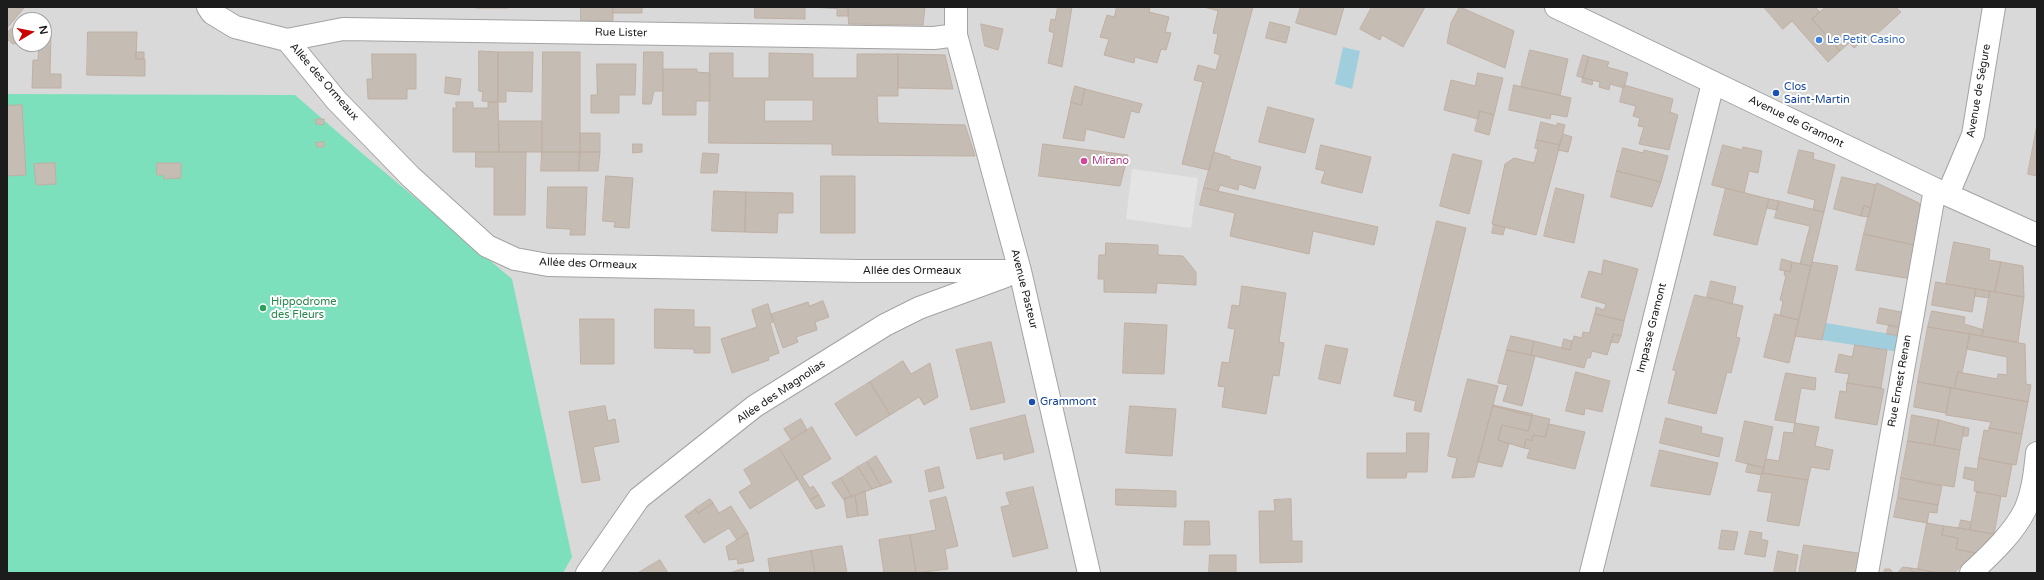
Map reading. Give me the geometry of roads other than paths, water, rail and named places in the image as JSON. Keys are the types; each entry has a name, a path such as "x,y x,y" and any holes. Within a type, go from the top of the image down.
{"street":[{"name":"Allée des Ormeaux","path":"208,7 212,13 235,27 287,40 336,100 411,177 487,246 515,259 548,265 859,271 1020,271"},
{"name":"Avenue Pasteur","path":"956,7 956,35 1020,271 1089,573"},
{"name":"Avenue de Gramont","path":"1556,7 1941,192 2037,235"},
{"name":"Avenue de Ségure","path":"1941,192 1973,135 1994,7"},
{"name":"Rue Lister","path":"287,40 343,29 934,38 956,35"},
{"name":"Impasse Gramont","path":"1591,573 1713,82"},
{"name":"Rue Ernest Renan","path":"1866,573 1941,192"},
{"name":"Allée des Magnolias","path":"587,573 639,498 755,406 885,325 919,308 1020,271"},
{"path":"1971,573 2006,537 2025,510 2033,485 2037,453"}],"water":[{"path":"1343,47 1360,51 1352,89 1335,84"},
{"path":"1826,323 1902,336 1899,352 1822,340"}],"place":[{"name":"Le Petit Casino","path":"1819,40"},
{"name":"Clos Saint-Martin","path":"1776,93"},
{"name":"Mirano","path":"1084,161"},
{"name":"Hippodrome des Fleurs","path":"263,308"},
{"name":"Grammont","path":"1032,402"}]}
